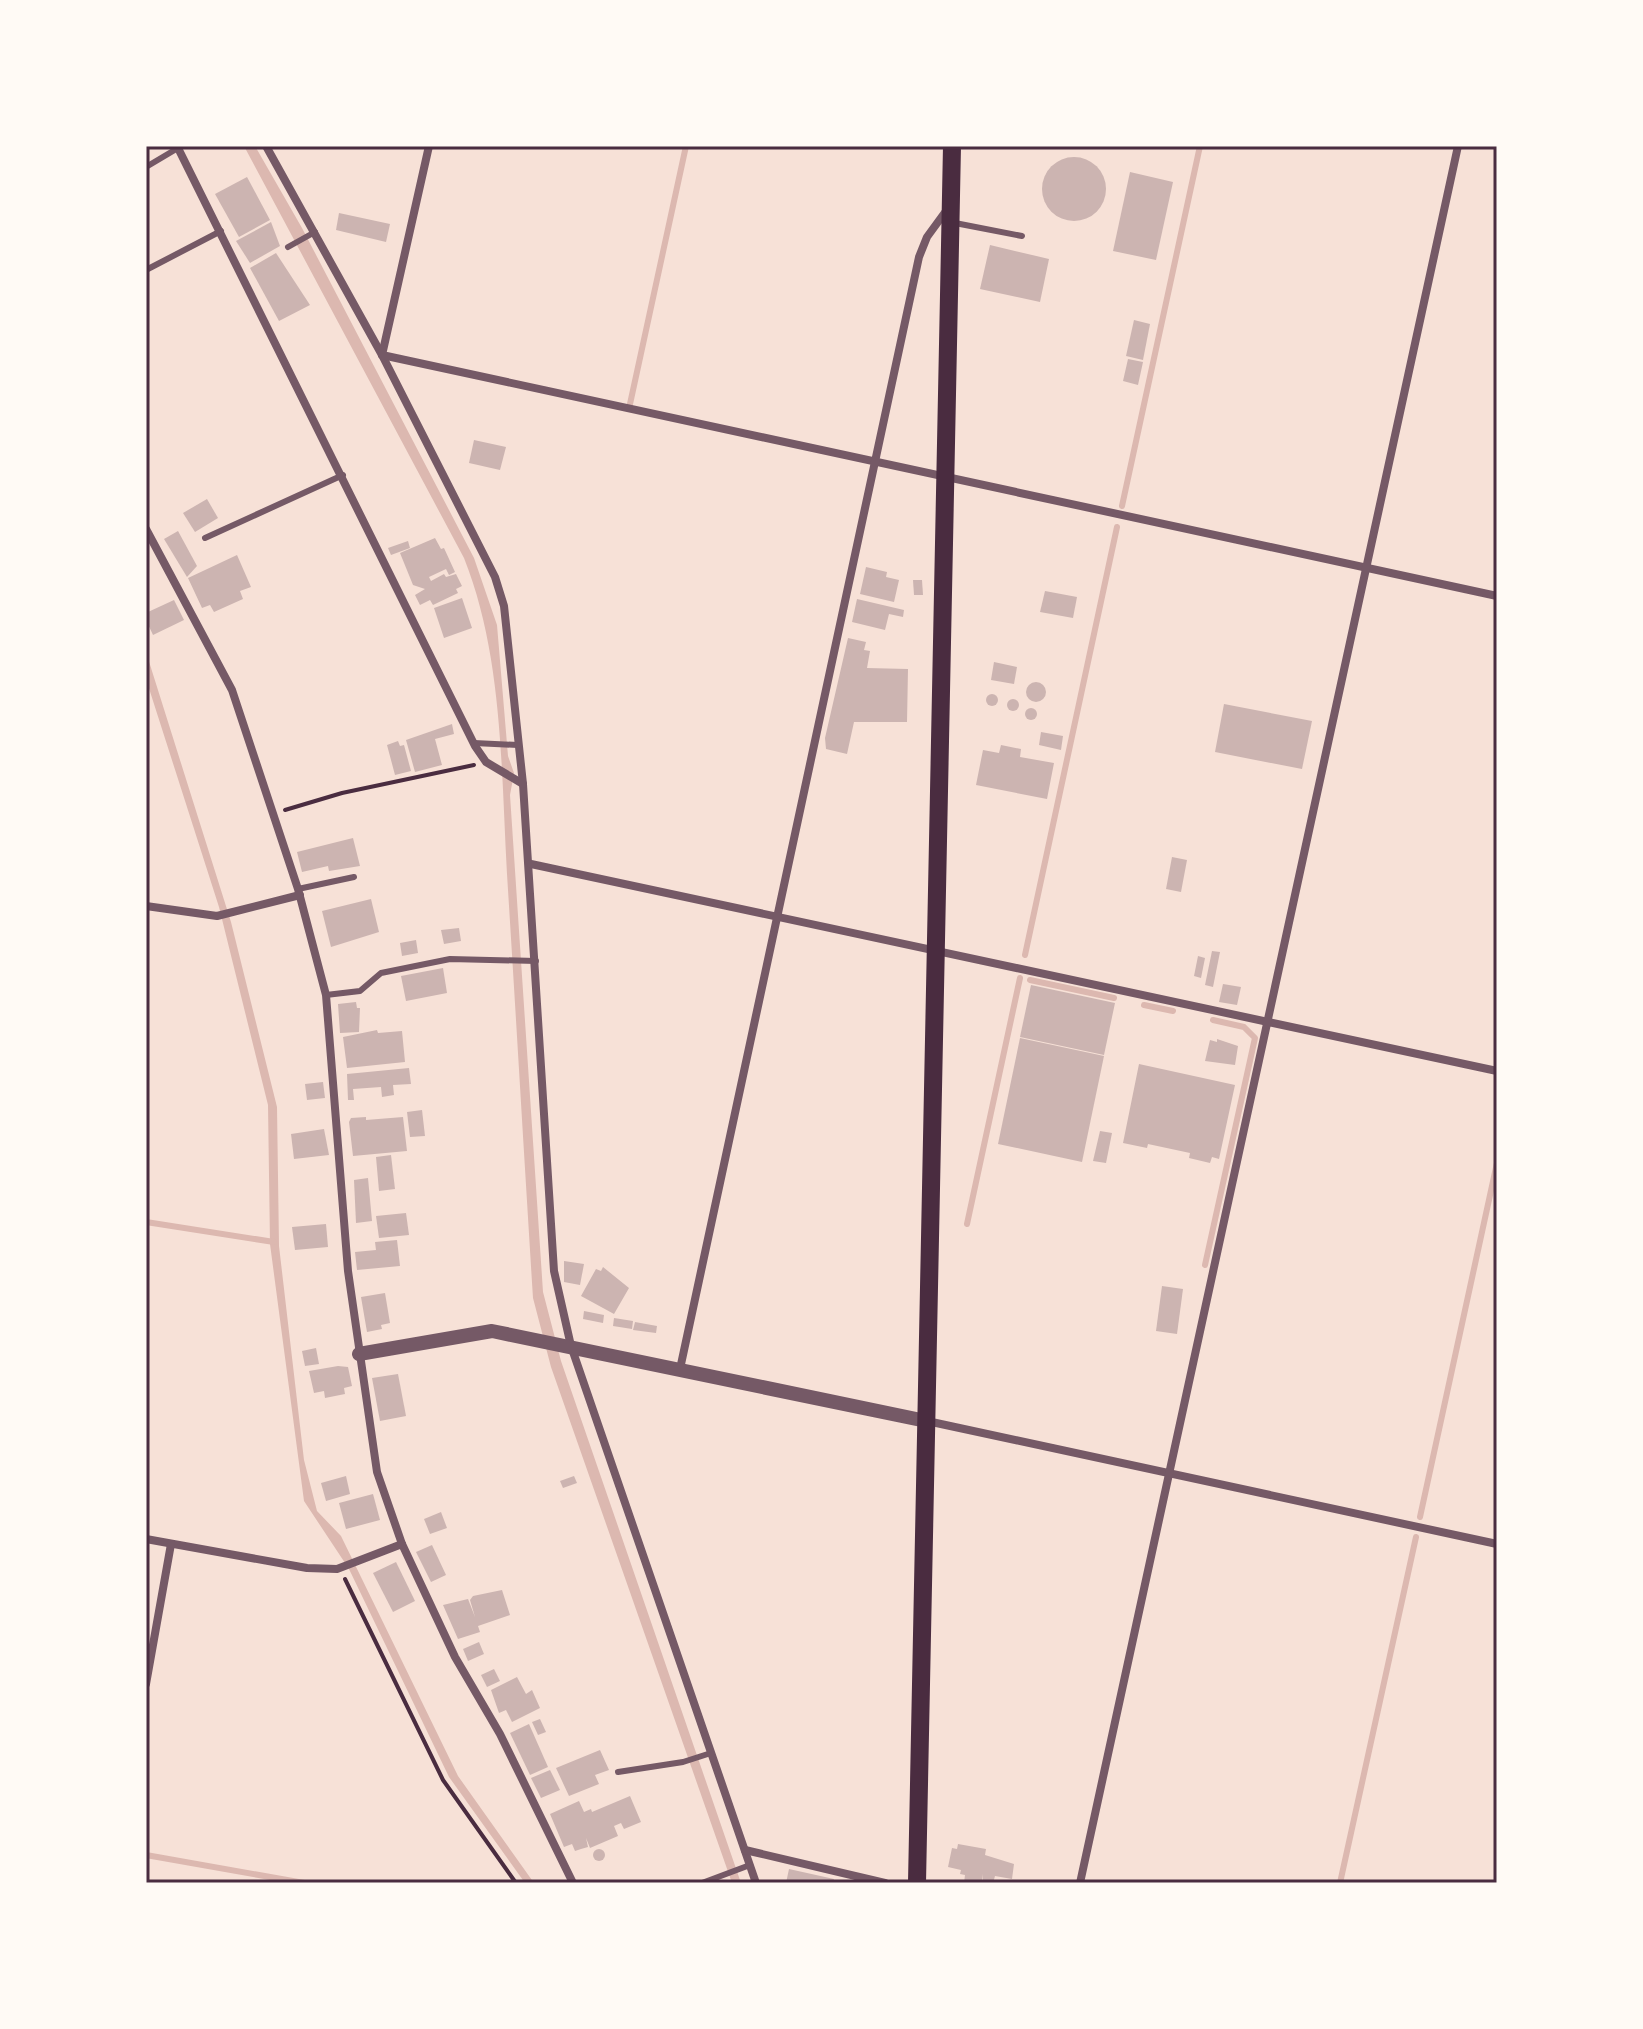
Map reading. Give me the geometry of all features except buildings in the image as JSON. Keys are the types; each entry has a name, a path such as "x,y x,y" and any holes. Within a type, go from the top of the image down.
{"main road":[{"path":"917,1883 952,146"}],"street":[{"path":"266,146 382,355 495,577 504,606 516,745 531,864 532,960 554,1271 567,1345 708,1754 745,1850 746,1866 756,1883"},
{"path":"382,355 429,146"},
{"path":"1080,1883 1458,146"},
{"path":"178,147 474,743 488,764 521,783"},
{"path":"680,1369 919,257 927,237 950,214"},
{"path":"382,355 1497,596"},
{"path":"146,529 232,690 275,813 326,995 348,1271 377,1472 402,1544 455,1657 500,1734 573,1883"},
{"path":"531,864 1497,1071"},
{"path":"146,906 217,916 299,892"},
{"path":"359,1354 492,1331 1171,1472 1497,1544"},
{"path":"146,1539 307,1568 342,1567 402,1544"},
{"path":"146,1684 171,1544"},
{"path":"745,1850 885,1883"}],"lane":[{"path":"146,167 178,147"},
{"path":"950,214 1022,236"},
{"path":"146,270 221,231"},
{"path":"288,247 313,233"},
{"path":"205,538 343,475"},
{"path":"474,743 516,745"},
{"path":"299,892 354,877"},
{"path":"326,995 360,991 381,973 450,959 532,960"},
{"path":"618,1772 683,1762 708,1754"},
{"path":"702,1883 746,1866"}],"path":[{"path":"275,813 342,793 488,764"},
{"path":"342,1567 443,1780 516,1883"}],"shaded area":[{"path":"244,146 255,146 302,228 474,558 497,625 508,756 514,773 510,795 543,1292 561,1361 741,1883 732,1883 551,1367 533,1298 498,713 477,595 464,558"},
{"path":"146,652 231,922 277,1107 279,1246 304,1460 317,1511 341,1536 458,1776 534,1883 525,1883 449,1777 349,1569 304,1501 270,1244 268,1105 219,907 146,679"}],"waterway":[{"path":"630,404 686,146"},
{"path":"1122,506 1200,146"},
{"path":"1025,955 1117,527"},
{"path":"967,1224 1020,978"},
{"path":"1030,980 1114,998"},
{"path":"1144,1005 1173,1011"},
{"path":"1205,1265 1255,1038 1244,1027 1213,1020"},
{"path":"1420,1517 1497,1163"},
{"path":"146,1222 274,1242"},
{"path":"1340,1883 1416,1537"},
{"path":"146,1855 304,1883"}]}
